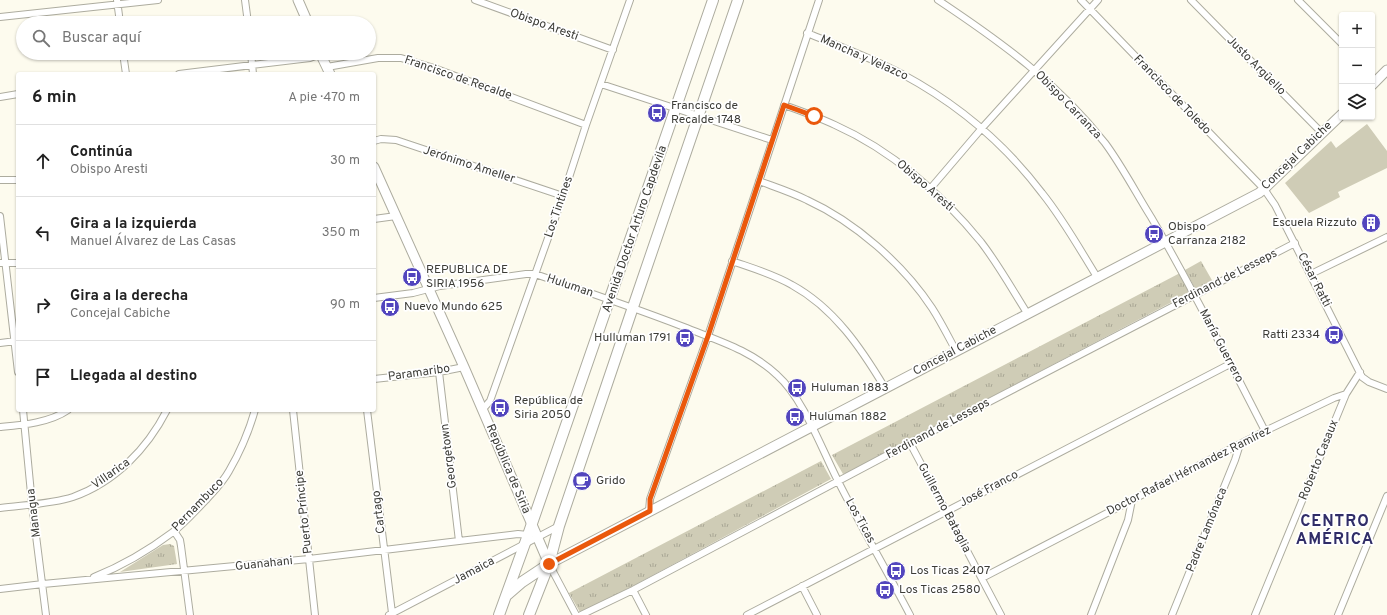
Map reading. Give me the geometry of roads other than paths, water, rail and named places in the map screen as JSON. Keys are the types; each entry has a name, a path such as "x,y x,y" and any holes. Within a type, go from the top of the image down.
{"main road":[{"path":"298,0 305,16"},
{"name":"Avenida Doctor Arturo Capdevila","path":"498,615 530,539 532,525 713,0"},
{"name":"Avenida Doctor Arturo Capdevila","path":"529,615 549,564 559,526 738,0"},
{"path":"323,60 328,71"},
{"path":"1375,79 1387,70"},
{"name":"Concejal Cabiche","path":"549,564 1264,189 1339,117"},
{"name":"República de Siria","path":"376,172 464,367 532,525"},
{"path":"505,597 522,582 549,564 530,539"}],"street":[{"path":"0,17 118,2 158,0"},
{"path":"245,0 247,16"},
{"name":"Obispo Aresti","path":"475,0 613,50"},
{"name":"Los Tintines","path":"482,410 490,401 563,196 586,125 630,0"},
{"path":"650,511 650,499 708,336 819,0"},
{"name":"Obispo Carranza","path":"938,0 1002,43 1034,69 1086,121 1105,144 1122,169 1165,241"},
{"name":"Francisco de Toledo","path":"1081,0 1264,189"},
{"path":"930,189 1034,69 1098,0"},
{"name":"Justo Argüello","path":"1190,0 1322,133"},
{"path":"1298,0 1339,41"},
{"path":"118,2 119,16"},
{"name":"Mancha y Velazco","path":"807,33 870,58 902,74 935,93 982,128 1019,165 1042,192 1062,220 1097,277"},
{"name":"Francisco de Recalde","path":"376,59 401,58 434,68 586,125"},
{"path":"125,60 126,72"},
{"path":"252,60 253,72"},
{"path":"195,72 293,60"},
{"name":"Francisco de Recalde","path":"328,71 370,60"},
{"path":"601,84 772,140"},
{"path":"0,97 16,94"},
{"name":"Obispo Aresti","path":"784,105 836,125 864,140 890,157 930,189 964,222 981,243 998,266 1027,313"},
{"name":"Jerónimo Ameller","path":"376,140 381,139 396,140 563,196"},
{"path":"0,180 16,180"},
{"path":"759,181 823,208 841,219 874,244 905,273 920,292 932,308 956,350"},
{"name":"César Ratti","path":"1264,189 1275,205 1360,372"},
{"path":"0,216 3,262 16,341 0,343"},
{"path":"376,219 396,216"},
{"path":"1311,274 1387,237"},
{"name":"María Guerrero","path":"1165,241 1265,431"},
{"name":"Ferdinand de Lesseps","path":"581,615 633,590 910,443 1295,244"},
{"path":"732,261 793,285 827,310 849,333 885,388"},
{"path":"3,262 16,263"},
{"name":"Huluman","path":"376,298 413,294 440,286 535,274 633,307 734,346 752,355 778,375 793,394 811,426"},
{"name":"José Franco","path":"747,615 1230,364"},
{"name":"Paramaribo","path":"376,379 439,372 464,367"},
{"name":"Georgetown","path":"439,372 459,540"},
{"path":"1346,394 1360,372 1362,376 1370,382 1387,389"},
{"name":"Doctor Rafael Hérnandez Ramírez","path":"982,578 1265,431 1334,398 1346,394"},
{"name":"Roberto Casaux","path":"1255,615 1346,394"},
{"name":"Managua","path":"23,412 32,504 46,615"},
{"path":"0,427 49,419 64,412"},
{"name":"Villarica","path":"0,508 72,497 87,491 110,477 129,462 148,442 166,412"},
{"name":"Pernambuco","path":"87,580 124,564 174,532 216,488 228,473 240,450 254,412"},
{"name":"Puerto Príncipe","path":"293,412 315,615"},
{"name":"Cartago","path":"367,412 390,614"},
{"name":"Los Ticas","path":"811,426 838,481 910,615"},
{"name":"Guillermo Bataglia","path":"910,443 1001,615"},
{"name":"Padre Lamónaca","path":"1172,615 1235,460 1240,444"},
{"path":"1338,615 1387,496"},
{"path":"1090,615 1128,520 1132,500"},
{"name":"Jamaica","path":"390,614 530,539 559,526"},
{"path":"174,532 180,540 190,615"},
{"name":"Guanahani","path":"0,589 309,559 518,534 530,539"},
{"path":"549,564 576,615"},
{"path":"802,586 817,615"},
{"path":"633,590 646,615"}],"place":[{"name":"Francisco de Recalde 1748","path":"657,113"},
{"name":"Escuela Rizzuto","path":"1371,223"},
{"name":"Obispo Carranza 2182","path":"1154,234"},
{"name":"REPUBLICA DE SIRIA 1956","path":"412,277"},
{"name":"Nuevo Mundo 625","path":"390,307"},
{"name":"Ratti 2334","path":"1334,335"},
{"name":"Hulluman 1791","path":"685,338"},
{"name":"Huluman 1883","path":"797,388"},
{"name":"República de Siria 2050","path":"500,408"},
{"name":"Huluman 1882","path":"795,417"},
{"name":"Grido","path":"582,481"},
{"name":"Los Ticas 2407","path":"896,571"},
{"name":"Los Ticas 2580","path":"885,590"}],"district":[{"name":"CENTRO AMÉRICA","path":"1335,531"}]}
